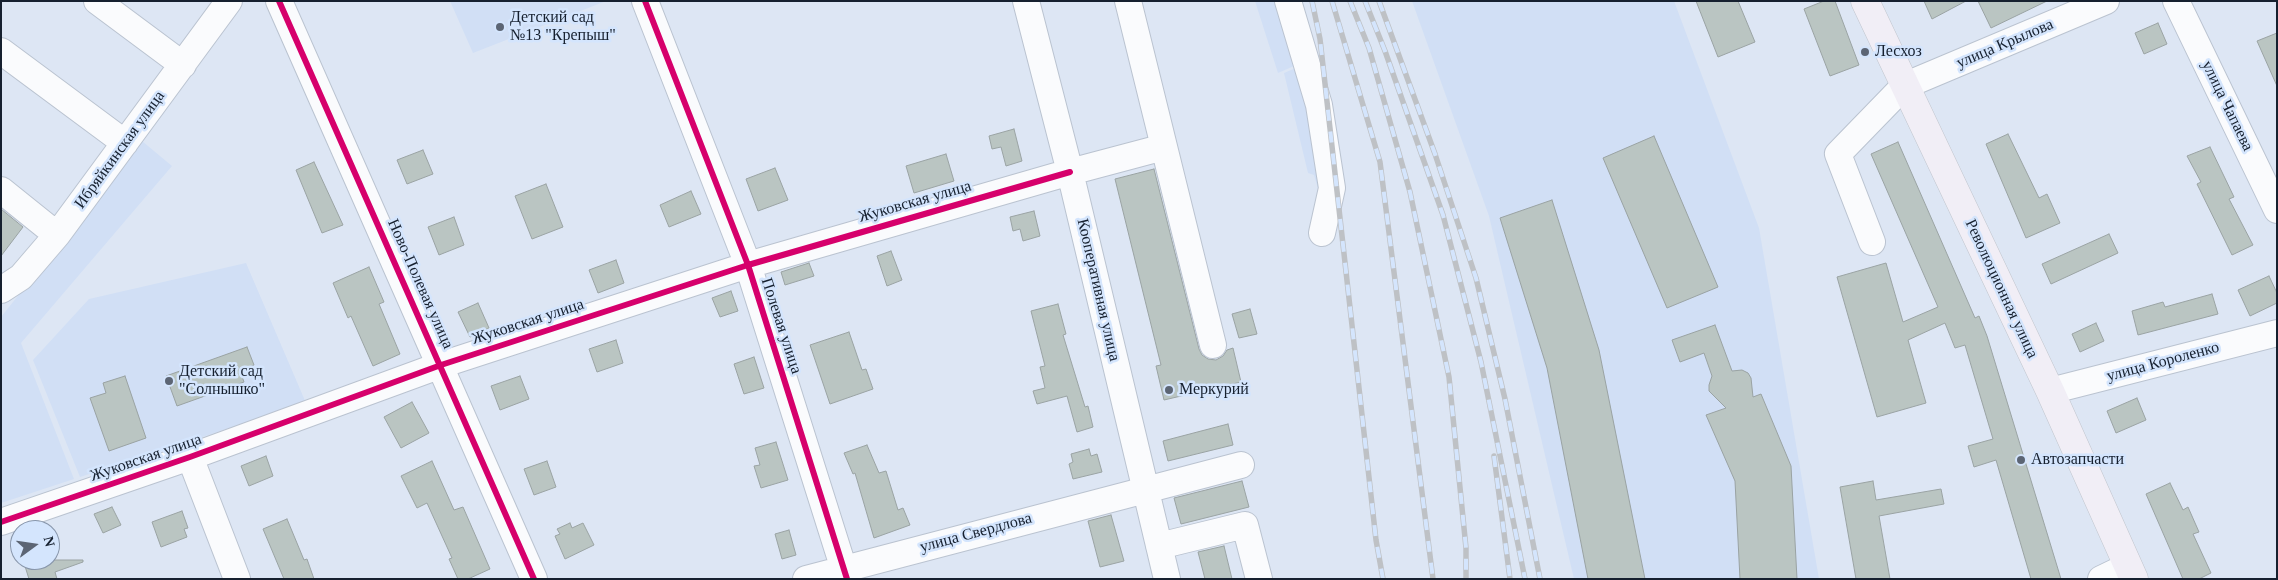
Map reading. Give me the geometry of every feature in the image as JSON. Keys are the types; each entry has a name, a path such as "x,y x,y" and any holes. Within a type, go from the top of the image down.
{"main road":[{"name":"Революционная улица","path":"1865,1 2050,391 2131,572"}],"street":[{"path":"97,1 183,65"},
{"name":"Ибряйкинская улица","path":"1,290 21,277 57,235 229,1"},
{"name":"Ново-Полевая улица","path":"279,1 534,579"},
{"name":"Полевая улица","path":"646,1 748,265 845,573"},
{"name":"Кооперативная улица","path":"1026,1 1070,172 1167,579"},
{"path":"1128,1 1213,344"},
{"path":"1288,1 1319,105 1332,188 1322,233"},
{"name":"улица Крылова","path":"1904,86 2106,1"},
{"name":"улица Чапаева","path":"2176,1 2277,210"},
{"path":"1,51 125,143"},
{"path":"1872,242 1838,154 1904,86"},
{"name":"Жуковская улица","path":"1,522 190,457 441,365 748,265 1070,172 1164,147"},
{"path":"1,190 57,235"},
{"name":"улица Короленко","path":"2050,391 2277,333"},
{"path":"190,457 237,579"},
{"name":"улица Свердлова","path":"806,579 845,573 1146,489 1241,465"},
{"path":"1159,546 1245,525 1259,579"},
{"path":"2101,579 2131,572"}],"shaded area":[{"name":"Детский сад №13 \"Крепыш\"","path":"450,1 606,1 473,53"},
{"path":"1255,1 1274,1 1294,66 1278,73"},
{"path":"1412,1 1674,1 1759,228 1819,579 1574,579 1489,216"},
{"path":"1303,65 1328,191 1319,192 1314,175 1308,173 1284,73"},
{"path":"142,141 172,166 21,343 74,479 1,503 1,317"},
{"name":"Детский сад \"Солнышко\"","path":"246,263 306,403 80,477 33,360 89,299"}],"building":[{"path":"1696,1 1738,1 1755,42 1718,57"},
{"path":"1824,1 1835,1 1859,65 1830,76 1804,9"},
{"path":"1924,1 1966,1 1932,19"},
{"path":"1978,1 2047,1 1991,28"},
{"path":"2158,23 2167,44 2144,54 2135,33"},
{"path":"2277,33 2277,86 2257,41"},
{"path":"1014,129 1022,161 1006,166 1001,147 992,149 989,136"},
{"path":"2008,134 2039,198 2047,194 2060,223 2026,238 1986,144"},
{"path":"1654,136 1718,287 1667,308 1603,158"},
{"path":"1898,142 1975,318 1979,316 1987,336 2061,579 2031,579 1996,460 1974,467 1968,446 1993,439 1965,345 1955,348 1945,323 1908,340 1926,403 1877,417 1837,277 1886,263 1903,322 1938,307 1871,154"},
{"path":"2210,147 2234,197 2229,199 2253,245 2232,255 2197,184 2201,182 2187,156"},
{"path":"423,150 433,174 407,184 397,160"},
{"path":"946,154 954,181 914,193 906,166"},
{"path":"314,162 343,225 322,233 296,170"},
{"path":"775,168 788,200 758,211 746,179"},
{"path":"1154,169 1199,349 1202,355 1208,359 1216,360 1223,356 1227,350 1233,348 1241,382 1164,400 1156,366 1161,365 1115,179"},
{"path":"546,184 563,227 532,239 515,196"},
{"path":"691,191 701,214 669,227 660,205"},
{"path":"1552,200 1599,350 1645,579 1588,579 1547,368 1500,218"},
{"path":"1,209 23,227 1,256"},
{"path":"1034,211 1040,236 1023,241 1020,229 1013,231 1010,217"},
{"path":"454,217 464,245 439,255 428,227"},
{"path":"2109,234 2118,253 2051,284 2042,264"},
{"path":"891,251 902,280 887,286 877,256"},
{"path":"616,260 624,283 598,293 589,270"},
{"path":"809,263 814,276 785,285 781,272"},
{"path":"369,267 384,302 379,304 400,354 373,366 351,316 348,318 333,283"},
{"path":"2269,276 2277,293 2277,303 2250,316 2238,290"},
{"path":"731,291 738,311 720,317 712,298"},
{"path":"2212,294 2218,314 2138,335 2132,311 2163,302 2165,307"},
{"path":"478,303 489,328 470,337 458,312"},
{"path":"1058,304 1066,334 1063,335 1085,407 1088,406 1093,427 1077,432 1067,396 1037,404 1033,391 1045,388 1040,367 1045,366 1031,311"},
{"path":"1250,309 1257,334 1239,338 1232,314"},
{"path":"2096,323 2104,341 2080,352 2072,334"},
{"path":"1715,325 1732,371 1742,370 1748,373 1751,378 1753,397 1761,394 1791,466 1797,579 1740,579 1735,481 1706,415 1726,408 1709,391 1712,376 1704,353 1680,362 1672,340"},
{"path":"849,332 862,370 866,369 873,389 830,404 810,345"},
{"path":"616,340 623,363 597,372 589,349"},
{"path":"247,347 254,365 240,371 244,382 177,406 166,376"},
{"path":"754,357 764,388 744,394 734,364"},
{"path":"125,376 146,438 109,451 90,398 106,393 103,383"},
{"path":"520,376 529,399 500,410 491,386"},
{"path":"2137,398 2146,420 2116,433 2107,411"},
{"path":"412,402 429,433 401,448 384,417"},
{"path":"1228,424 1233,445 1168,461 1163,441"},
{"path":"776,442 788,480 761,488 754,466 760,465 755,448"},
{"path":"867,445 879,473 886,471 898,510 903,508 910,525 874,538 855,473 853,474 844,453"},
{"path":"1089,449 1091,456 1097,454 1102,472 1073,479 1069,464 1073,462 1071,454"},
{"path":"266,456 273,476 249,486 241,466"},
{"path":"432,461 454,510 463,507 490,569 468,579 458,579 449,559 452,558 427,503 417,508 401,476"},
{"path":"547,461 556,487 534,495 524,469"},
{"path":"1242,481 1249,507 1181,524 1174,498"},
{"path":"1873,481 1876,500 1941,489 1944,504 1879,516 1890,579 1856,579 1840,487"},
{"path":"2170,483 2183,510 2188,507 2199,532 2193,534 2211,573 2199,579 2183,579 2146,494"},
{"path":"112,507 121,525 103,533 94,514"},
{"path":"182,511 188,528 184,529 187,537 161,547 152,522"},
{"path":"1111,515 1124,561 1100,567 1088,521"},
{"path":"287,519 304,560 307,559 314,579 284,579 263,529"},
{"path":"570,523 572,528 583,523 594,545 565,559 555,536 560,534 557,529"},
{"path":"789,530 796,555 782,559 775,534"},
{"path":"1224,546 1232,579 1205,579 1198,552"},
{"path":"60,560 83,560 83,562 55,572 57,579 29,579 26,570 60,570"}],"railway":[{"path":"1312,1 1320,39 1376,540 1383,579"},
{"path":"1332,1 1380,162 1433,579"},
{"path":"1350,1 1369,48 1410,192 1449,377 1466,548 1466,579"},
{"path":"1365,1 1385,51 1443,215 1481,362 1525,579"},
{"path":"1379,1 1435,154 1476,278 1505,399 1540,579"},
{"path":"1494,456 1510,579"}],"cycle path":[{"path":"279,1 534,579"},
{"path":"645,1 748,265 847,579"},
{"path":"1,522 190,457 441,365 748,265 1070,172"}],"place":[{"name":"Детский сад №13 \"Крепыш\"","path":"500,27"},
{"name":"Лесхоз","path":"1865,52"},
{"name":"Детский сад \"Солнышко\"","path":"169,381"},
{"name":"Меркурий","path":"1169,390"},
{"name":"Автозапчасти","path":"2021,460"}]}
